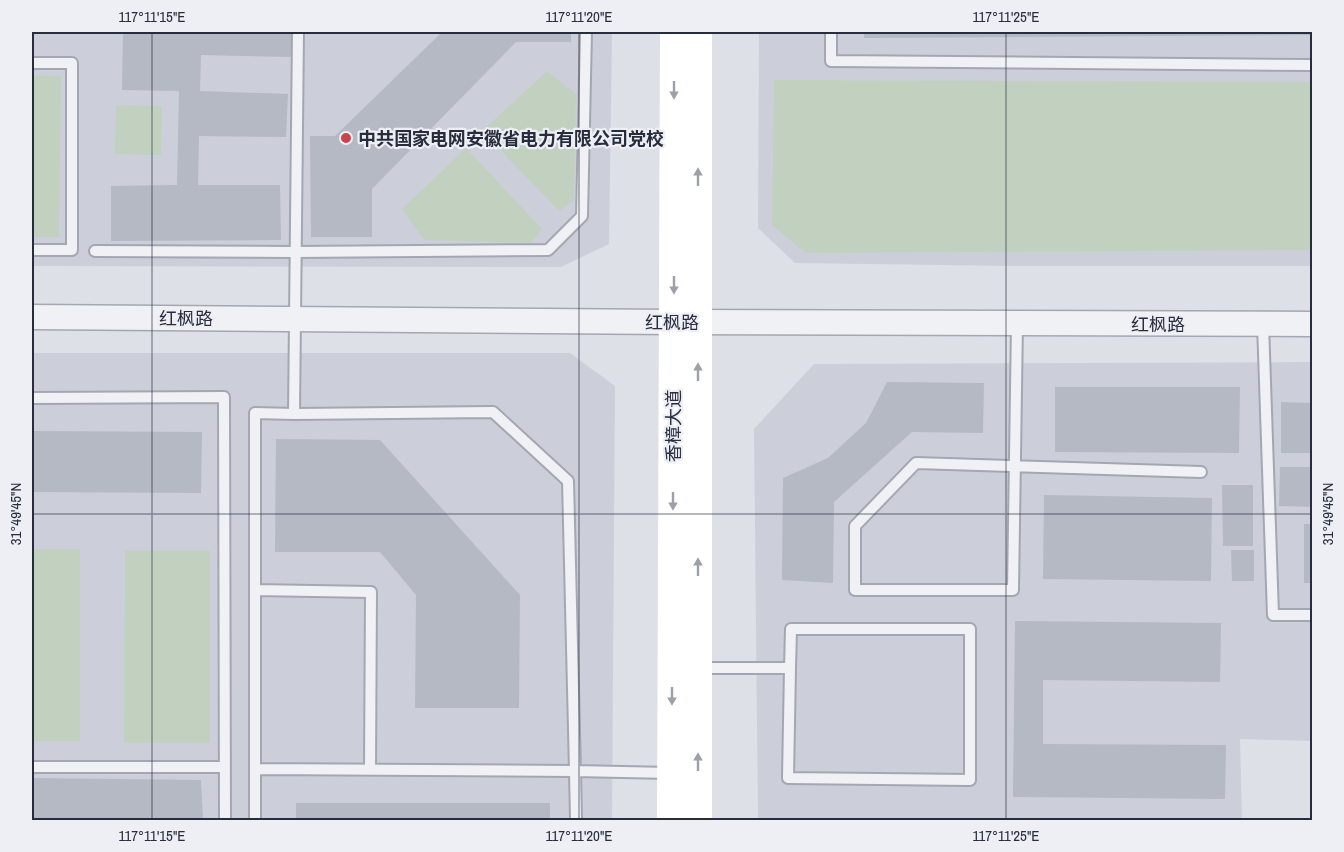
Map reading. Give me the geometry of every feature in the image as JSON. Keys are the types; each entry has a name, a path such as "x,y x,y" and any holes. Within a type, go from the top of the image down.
{"main road":[{"name":"香樟大道","path":"674,32 698,668 698,820"},
{"name":"香樟大道","path":"671,820 686,322 698,32"}],"street":[{"name":"红枫路","path":"32,317 1312,324"}],"lane":[{"path":"294,414 298,32"},
{"path":"95,251 548,250 582,216 586,32"},
{"path":"831,32 831,61 1312,65"},
{"path":"32,63 72,63 72,250 32,250"},
{"path":"1017,323 1015,467 1013,590 855,590 855,526 916,463 1015,467 1201,472"},
{"path":"1263,324 1273,615 1312,615"},
{"path":"32,398 224,398 225,820"},
{"path":"255,820 255,413 493,412 568,481 576,820"},
{"path":"255,590 371,592 370,770"},
{"path":"791,629 970,629 970,780 788,778 790,668 791,629"},
{"path":"698,668 790,668"},
{"path":"32,767 225,767"},
{"path":"255,769 671,773"}],"shaded area":[{"name":"中共国家电网安徽省电力有限公司党校","path":"32,32 612,32 609,244 561,267 32,266"},
{"path":"759,32 1312,32 1312,266 795,263 758,228"},
{"path":"32,353 570,353 615,386 612,820 32,820"},
{"path":"1312,362 1312,741 1240,739 1242,820 758,820 754,429 814,364"}],"green space":[{"path":"547,71 576,94 574,200 559,211 482,131"},
{"path":"32,75 61,76 59,237 32,237"},
{"path":"774,80 1312,82 1312,250 806,253 772,225"},
{"path":"116,105 162,106 161,155 115,154"},
{"path":"466,148 542,229 531,243 424,240 402,209"},
{"path":"32,549 80,549 80,741 32,741"},
{"path":"125,551 210,551 210,743 124,743"}],"building":[{"path":"123,32 292,32 291,57 201,55 200,91 288,94 286,137 199,136 198,185 280,185 281,240 111,241 111,186 177,185 179,91 122,90"},
{"path":"442,32 571,32 571,42 516,42 372,189 372,237 311,237 310,136 335,136"},
{"path":"864,32 1312,32 1312,35 864,38"},
{"path":"887,382 984,383 983,433 912,432 834,502 833,583 782,580 783,478 828,458 866,423"},
{"path":"1055,387 1240,387 1239,453 1055,452"},
{"path":"1281,402 1312,403 1312,453 1281,453"},
{"path":"32,431 202,432 201,493 32,492"},
{"path":"276,439 380,440 520,595 519,708 415,708 416,595 380,552 275,552"},
{"path":"1280,467 1312,467 1312,507 1279,506"},
{"path":"1222,485 1253,485 1253,546 1223,546"},
{"path":"1044,495 1212,498 1211,581 1043,579"},
{"path":"1304,524 1312,524 1312,583 1304,583"},
{"path":"1231,550 1254,550 1254,581 1232,581"},
{"path":"1015,621 1221,623 1220,682 1043,680 1043,744 1226,745 1225,799 1013,797"},
{"path":"32,778 201,780 203,820 32,820"},
{"path":"296,803 550,803 550,820 296,820"}],"place":[{"name":"中共国家电网安徽省电力有限公司党校","path":"346,138"}]}
